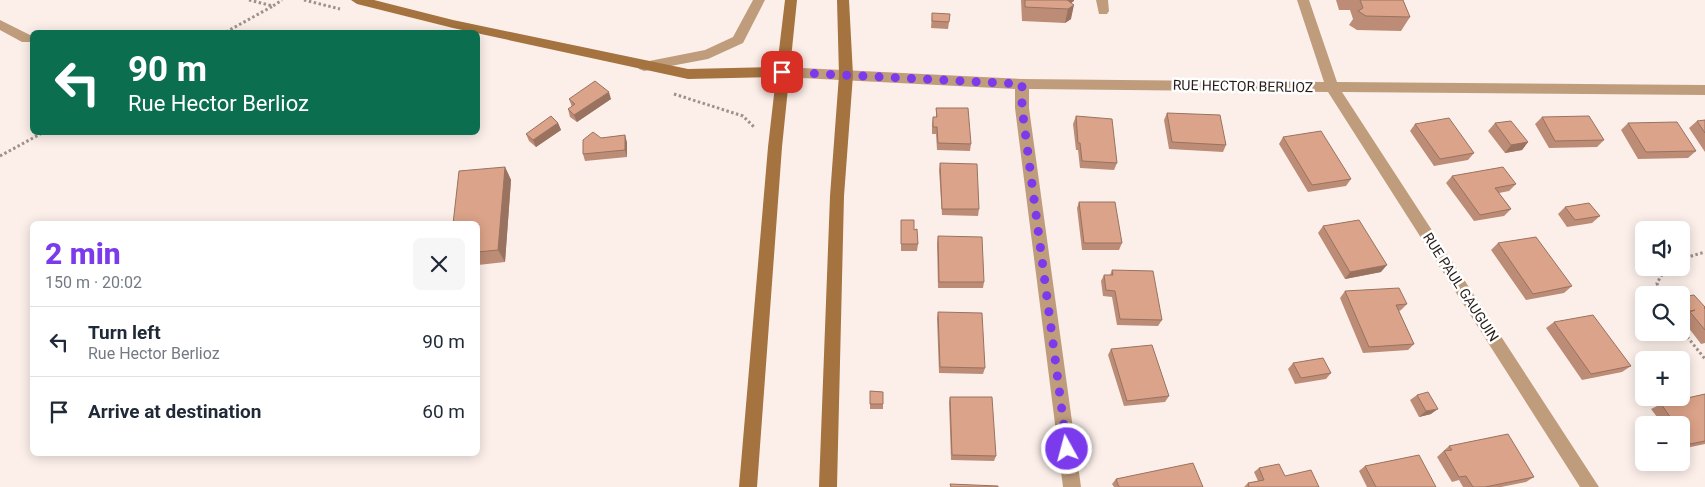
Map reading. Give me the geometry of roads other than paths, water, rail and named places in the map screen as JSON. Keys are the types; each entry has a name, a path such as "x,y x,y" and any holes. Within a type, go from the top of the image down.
{"main road":[{"path":"357,0 453,24 688,74 782,72"},
{"path":"748,487 782,72 791,0"},
{"path":"828,487 837,196 846,75 843,0"}],"street":[{"path":"644,66 708,54 738,40 759,0"},
{"name":"RUE PAUL GAUGUIN","path":"1303,0 1332,87 1590,487"},
{"path":"0,24 27,39"},
{"name":"RUE HECTOR BERLIOZ","path":"782,72 1022,84 1705,90"},
{"path":"1022,84 1022,108 1072,487"}]}
